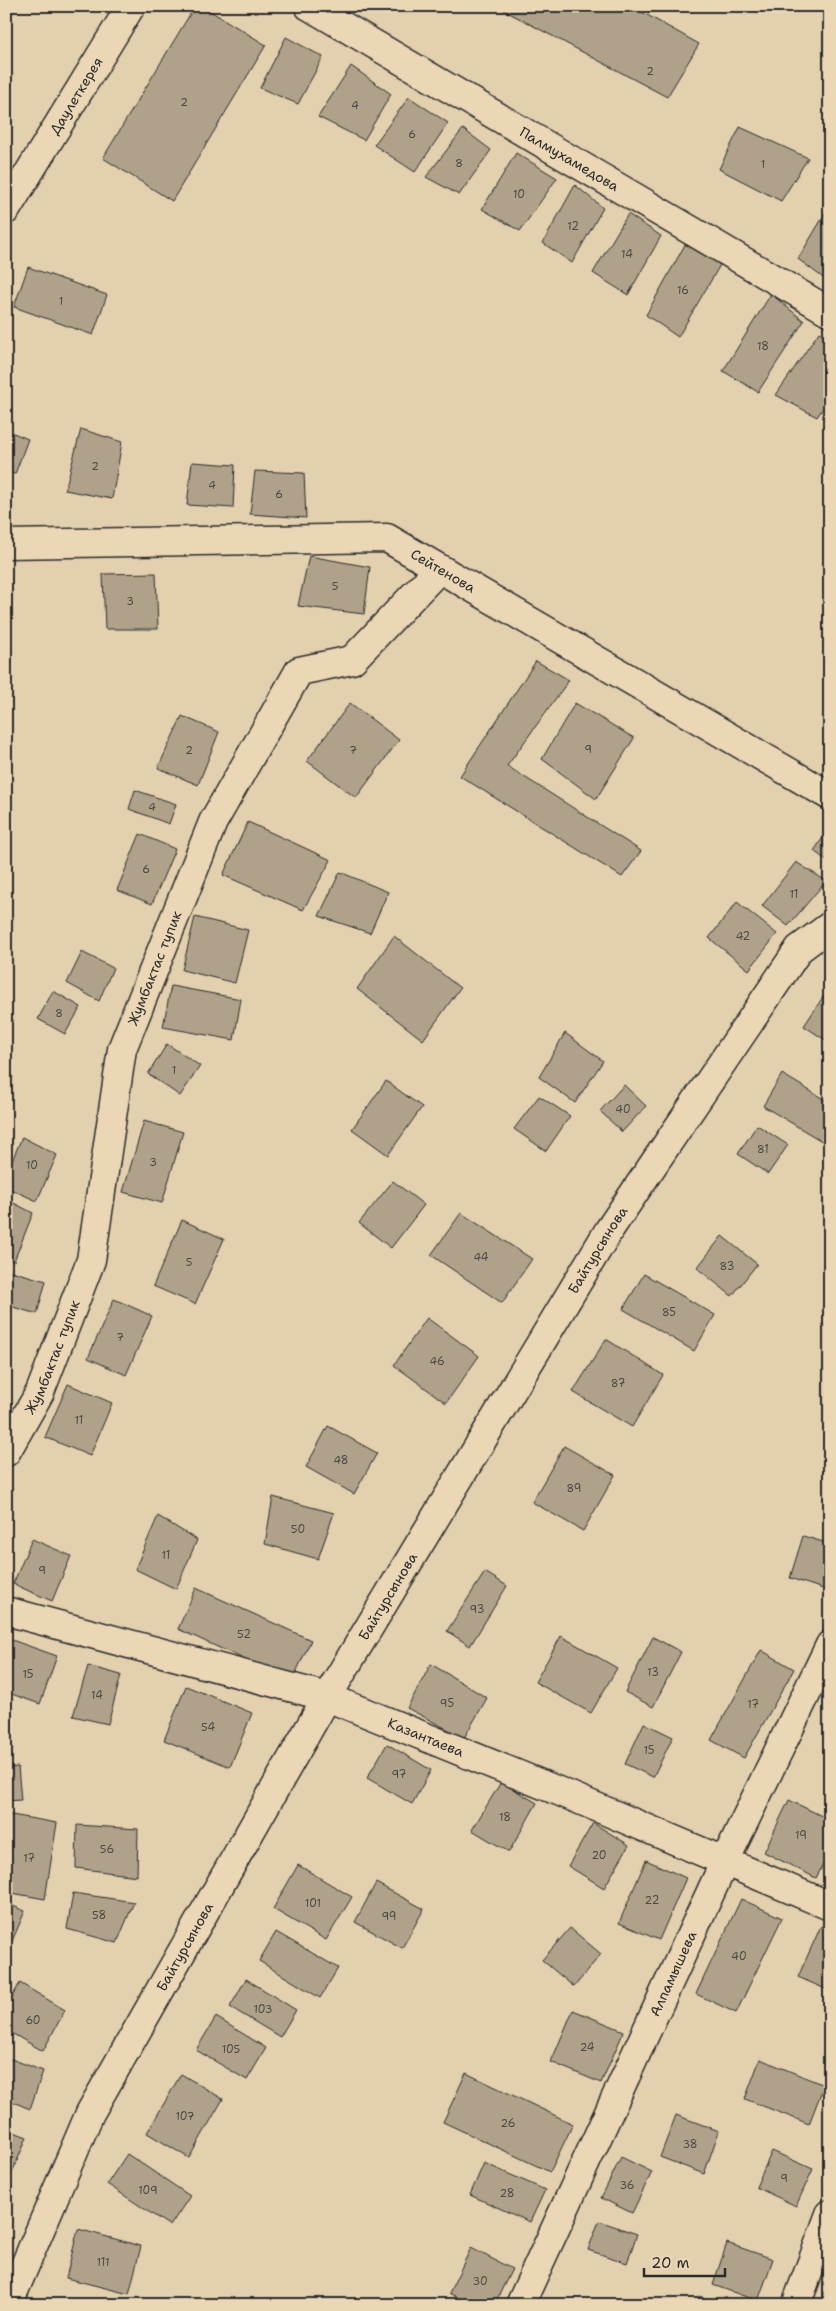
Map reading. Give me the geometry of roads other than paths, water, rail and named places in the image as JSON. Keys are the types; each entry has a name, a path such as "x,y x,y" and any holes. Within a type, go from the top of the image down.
{"street":[{"name":"Даулеткерея","path":"6,210 131,6"},
{"name":"Палмухамедова","path":"309,6 830,312"},
{"name":"Сейтенова","path":"6,544 387,538 830,796"},
{"name":"Жумбактас тупик","path":"6,1452 40,1392 91,1260 122,1049 213,822 299,672 352,660 439,569"},
{"name":"Байтурсынова","path":"8,2305 90,2113 328,1697 609,1230 799,949 830,926"},
{"name":"Казантаева","path":"6,1611 328,1697 830,1906"},
{"name":"Алпамышева","path":"520,2305 725,1861 830,1645"},
{"path":"796,2305 830,2214"}]}
